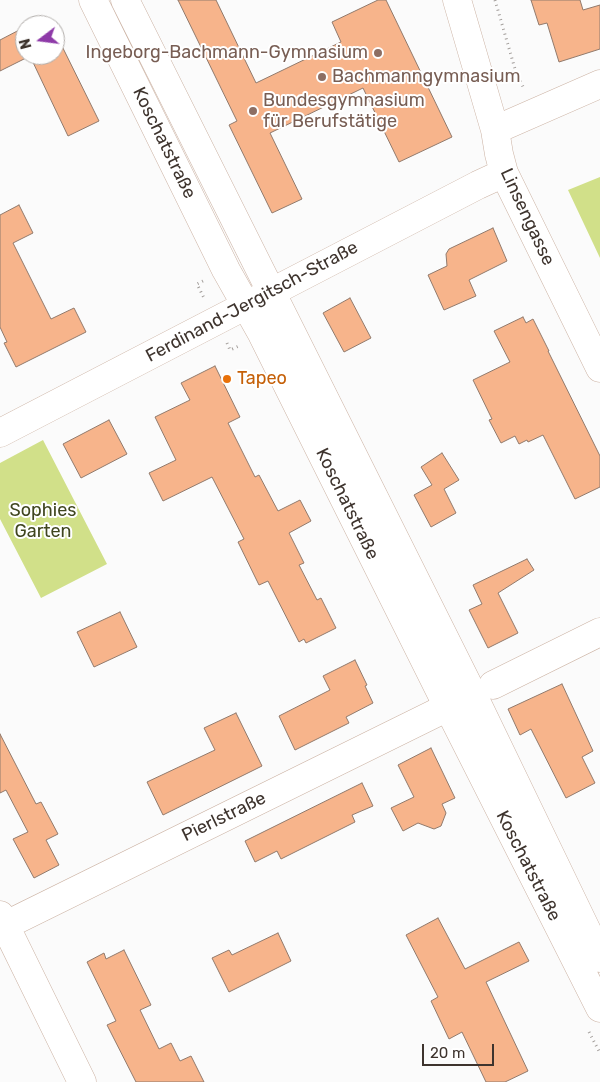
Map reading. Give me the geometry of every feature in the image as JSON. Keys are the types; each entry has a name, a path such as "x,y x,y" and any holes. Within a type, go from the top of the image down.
{"main road":[{"name":"Koschatstraße","path":"93,0 226,270 262,334 600,1008"},
{"name":"Koschatstraße","path":"125,0 473,694 600,958"},
{"name":"Linsengasse","path":"457,0 495,130 504,173 600,368"},
{"path":"495,130 600,84"},
{"name":"Ferdinand-Jergitsch-Straße","path":"0,433 504,173"},
{"path":"493,685 600,632"},
{"name":"Pierlstraße","path":"2,923 448,708"},
{"path":"2,923 82,1082"}],"path":[{"path":"495,0 515,69 535,112"},
{"path":"205,280 198,284 207,303"},
{"path":"226,341 230,350 244,343"}],"green space":[{"path":"600,177 600,258 568,190"},
{"name":"Sophies Garten","path":"43,440 107,564 41,598 0,519 0,463"}],"building":[{"path":"178,0 216,0 256,83 341,42 332,22 378,0 386,0 452,137 399,162 363,88 270,133 302,199 272,213 229,125 237,121"},
{"path":"531,0 580,0 583,10 600,5 600,49 559,62 547,23 539,25"},
{"path":"15,32 15,64 0,71 0,40"},
{"path":"65,52 99,121 68,136 34,65 65,65"},
{"path":"19,205 33,233 13,243 51,319 74,308 86,332 16,367 4,343 7,342 0,327 0,215"},
{"path":"493,228 507,261 469,280 476,296 444,310 428,275 447,266 446,254 449,249"},
{"path":"350,298 371,338 344,352 323,313"},
{"path":"523,317 526,323 533,319 600,456 600,487 575,499 543,435 519,444 515,436 501,443 489,420 492,419 473,380 510,362 494,331"},
{"path":"215,366 240,417 228,423 255,477 259,475 278,511 300,500 311,521 289,533 304,563 299,565 317,600 321,598 336,628 306,643 304,639 299,642 268,581 259,585 238,542 244,539 212,477 163,501 149,473 176,460 155,417 190,400 181,383"},
{"path":"109,420 127,454 81,478 63,444"},
{"path":"442,453 459,480 444,489 456,513 431,527 414,495 432,485 421,467"},
{"path":"527,559 534,570 498,593 518,633 488,648 469,610 482,604 473,585"},
{"path":"120,612 137,647 94,667 77,632"},
{"path":"355,660 373,703 346,717 349,723 295,750 279,716 330,690 323,676"},
{"path":"562,684 593,751 582,757 595,783 566,798 531,729 520,735 508,709"},
{"path":"236,713 262,766 163,815 147,782 215,750 204,728"},
{"path":"0,734 36,804 41,802 58,834 46,840 59,865 34,878 13,839 28,832 6,790 0,793"},
{"path":"431,748 455,798 442,804 446,813 441,826 434,829 418,823 403,831 391,808 414,797 398,765"},
{"path":"362,783 373,806 352,815 355,822 281,859 277,851 255,862 245,841"},
{"path":"438,918 465,969 519,942 529,961 486,982 528,1071 505,1082 486,1082 462,1032 449,1039 431,1001 438,997 406,935"},
{"path":"278,933 291,961 229,992 212,958 229,950 232,955"},
{"path":"124,950 151,1005 140,1010 159,1049 171,1043 180,1061 191,1056 204,1082 136,1082 107,1025 116,1021 87,962 104,953 106,959"}],"place":[{"name":"Ingeborg-Bachmann-Gymnasium","path":"378,53"},
{"name":"Bachmanngymnasium","path":"322,77"},
{"name":"Bundesgymnasium für Berufstätige","path":"253,111"},
{"name":"Tapeo","path":"227,379"}]}
